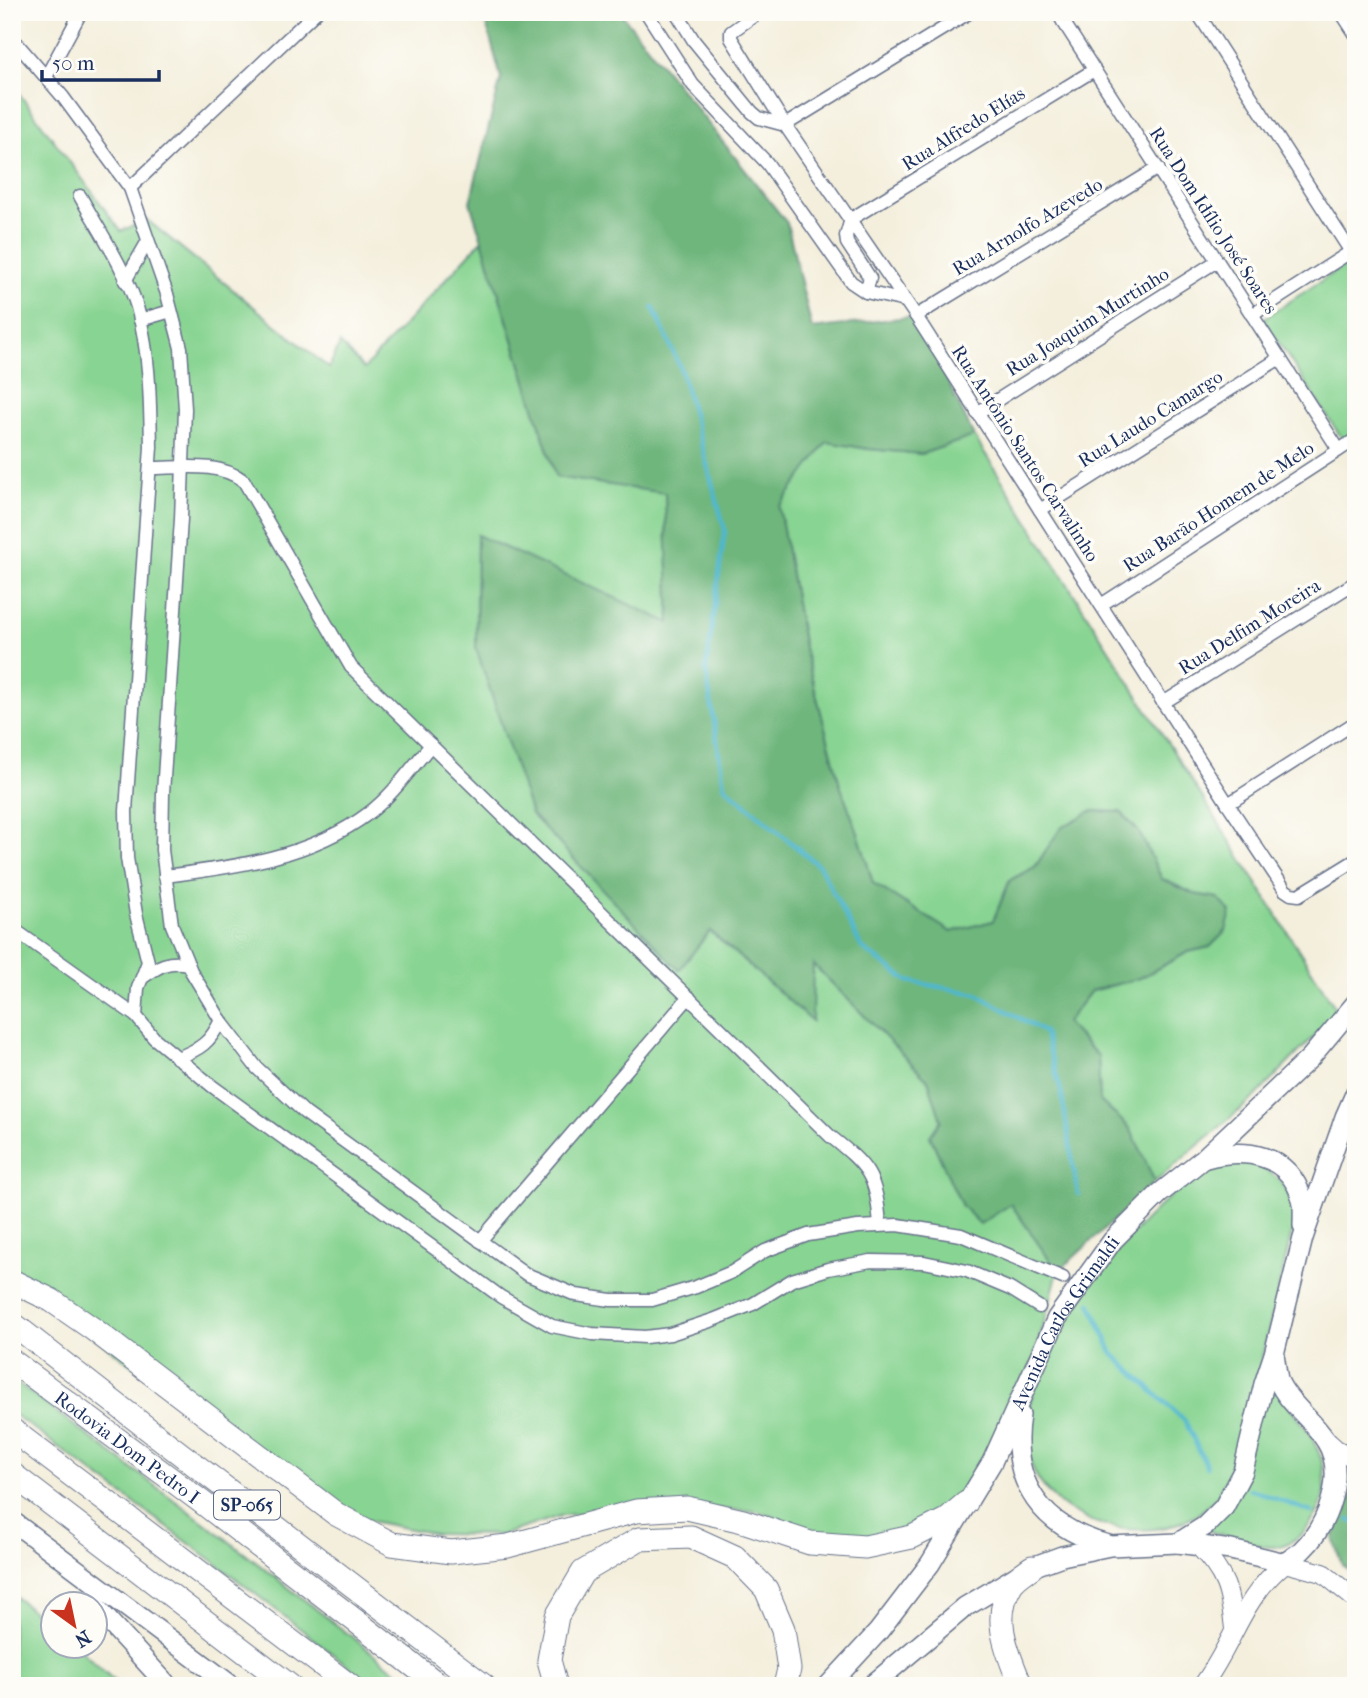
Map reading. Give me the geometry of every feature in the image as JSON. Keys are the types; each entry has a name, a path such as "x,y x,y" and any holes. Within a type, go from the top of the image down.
{"highway":[{"path":"12,1282 51,1300 93,1329 336,1514 391,1544 451,1552 509,1546 636,1511 687,1508 743,1521 810,1543 865,1548 912,1537 946,1520 966,1503"},
{"name":"SP-065","path":"12,1323 484,1686"},
{"name":"Rodovia Dom Pedro I","path":"12,1361 204,1503 440,1686"},
{"path":"12,1430 350,1686"},
{"path":"12,1475 290,1686"},
{"path":"556,1686 549,1660 557,1616 583,1572 639,1539 691,1537 735,1557 766,1589 783,1629 789,1669 785,1686"},
{"path":"1021,1686 1001,1631 1004,1605 1012,1584 1032,1567"}],"main road":[{"name":"Avenida Carlos Grimaldi","path":"828,1686 878,1632 930,1564 992,1462 1057,1318 1113,1240 1159,1194 1204,1158 1310,1058 1356,1003"},
{"path":"1178,1543 1205,1526 1224,1507 1243,1471 1303,1238 1337,1138 1356,1092"},
{"path":"1204,1158 1244,1152 1265,1157 1282,1168 1295,1184 1303,1202 1303,1238"},
{"path":"871,1686 964,1607 1032,1567 1062,1556 1110,1546 1178,1543 1285,1563 1302,1550 1327,1513 1334,1478 1333,1454 1326,1440 1280,1383 1274,1354"},
{"path":"1026,1387 1017,1438 1023,1475 1032,1495 1044,1511 1070,1532 1110,1546"},
{"path":"20,1527 81,1590"},
{"path":"20,1527 232,1686"},
{"path":"108,1620 168,1686"}],"street":[{"path":"46,77 81,12"},
{"path":"130,188 316,12"},
{"path":"646,12 693,85 767,163 851,282 866,292 905,302"},
{"path":"676,12 694,41 752,112 759,118 785,125 970,12"},
{"name":"Rua Antônio Santos Carvalinho","path":"759,12 731,32 732,38 785,125 916,316 1285,890 1299,895 1356,860"},
{"path":"1060,17 1077,12"},
{"path":"1197,12 1353,251 1252,315"},
{"path":"1341,12 1355,34"},
{"name":"Rua Dom Idílio José Soares","path":"1060,17 1339,450"},
{"path":"12,38 46,77 130,188 181,348 185,409 183,468 163,793 162,850 172,925 188,964 221,1020 257,1068 305,1113 526,1274 576,1295 611,1300 652,1300 696,1287 732,1272 765,1251 808,1236 859,1227 898,1225 961,1235 1063,1278"},
{"name":"Rua Alfredo Elías","path":"851,219 1094,70"},
{"name":"Rua Arnolfo Azevedo","path":"916,316 1158,169"},
{"path":"80,196 136,305 145,342 150,394 150,468 126,811 127,858 136,914 148,962 138,988 136,1016"},
{"path":"851,219 846,236 847,243 870,278 866,292"},
{"path":"125,281 148,242"},
{"name":"Rua Joaquim Murtinho","path":"977,413 1217,261"},
{"path":"140,320 171,311"},
{"name":"Rua Laudo Camargo","path":"1040,510 1280,358"},
{"name":"Rua Barão Homem de Melo","path":"1101,605 1356,439"},
{"path":"150,468 216,468 233,472 244,481 351,667 830,1136 859,1159 872,1178 877,1194 880,1226"},
{"name":"Rua Delfim Moreira","path":"1163,703 1356,582"},
{"path":"1228,804 1356,722"},
{"path":"166,876 292,853 330,836 370,812 431,745"},
{"path":"12,928 136,1016 154,1038 212,1086 501,1297 552,1326 592,1334 670,1334 753,1304 792,1280 828,1269 872,1261 924,1262 967,1270 1010,1289 1039,1307"},
{"path":"142,978 164,963 174,961 188,964"},
{"path":"480,1241 689,997"},
{"path":"177,1058 201,1048 221,1020"},
{"path":"1326,1440 1336,1449 1356,1459"},
{"path":"1198,1546 1223,1575 1230,1597 1234,1629"},
{"path":"1202,1686 1227,1649 1234,1629 1258,1588 1285,1563 1323,1573 1356,1600"}],"green space":[{"path":"483,12 620,12 787,223 812,329 916,316 974,436 922,454 827,442 779,507 804,648 840,785 873,883 951,932 993,921 1010,880 1035,867 1061,828 1091,811 1121,812 1139,832 1162,879 1194,894 1218,898 1231,912 1226,931 1210,947 1188,952 1140,978 1091,991 1066,1023 1098,1056 1100,1101 1130,1128 1155,1182 1058,1272 1011,1204 980,1224 962,1206 930,1136 941,1120 928,1080 813,964 812,1021 710,931 679,970 531,814 476,648 477,535 670,623 665,493 556,477 470,202 501,78"},
{"path":"12,84 121,231 147,220 329,368 340,343 364,369 482,240 556,477 665,492 670,624 477,535 476,648 679,970 710,931 812,1020 812,963 928,1080 941,1120 930,1136 962,1206 1011,1204 1058,1272 1026,1387 946,1520 884,1538 813,1532 757,1511 687,1508 563,1515 502,1535 435,1534 336,1514 12,1277"},
{"path":"1356,258 1356,432 1343,440 1263,319"},
{"path":"974,436 1338,1012 1255,1097 1155,1182 1130,1128 1100,1101 1098,1056 1065,1023 1091,991 1140,978 1188,952 1210,947 1218,898 1194,894 1162,879 1139,832 1120,812 1091,811 1061,828 1035,867 1010,880 993,921 951,932 873,883 840,785 804,648 779,507 827,441 868,449 922,454"},
{"path":"1243,1160 1273,1174 1280,1181 1290,1197 1295,1220 1235,1469 1221,1491 1204,1510 1168,1527 1122,1529 1077,1514 1057,1501 1042,1484 1031,1464 1026,1429 1034,1390 1050,1350 1073,1310 1101,1271 1160,1206 1204,1169 1215,1164"},
{"path":"12,1379 217,1532 415,1686 374,1686 213,1561 12,1413"},
{"path":"1271,1381 1318,1450 1324,1468 1325,1487 1320,1507 1305,1531 1287,1544 1276,1547 1248,1543 1209,1531"},
{"path":"1356,1486 1356,1576 1342,1565 1333,1538"},
{"path":"12,1594 38,1615 38,1660 91,1660 120,1686 12,1686"}],"waterway":[{"path":"653,307 680,367 725,530 706,670 724,786 820,867 862,948 908,981 977,994 1044,1032 1061,1091 1078,1194"},
{"path":"1090,1303 1113,1354 1185,1421 1207,1467"},
{"path":"1250,1489 1311,1512"},
{"path":"1349,1520 1356,1523"}]}
